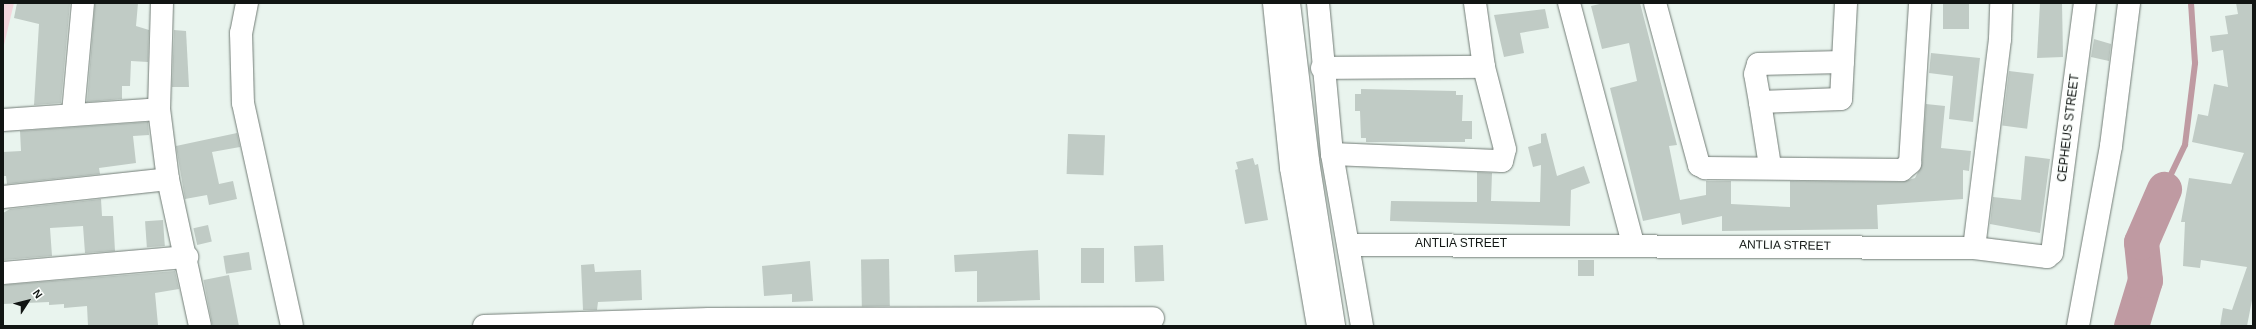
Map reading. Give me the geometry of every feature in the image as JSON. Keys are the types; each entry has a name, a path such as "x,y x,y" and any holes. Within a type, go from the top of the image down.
{"street":[{"path":"73,113 83,3"},
{"path":"162,3 159,109 168,179 187,257 200,326"},
{"path":"247,3 241,33 243,103 292,326"},
{"path":"1274,3 1291,168 1318,326"},
{"path":"1289,3 1308,161 1334,326"},
{"path":"1318,3 1322,68 1332,154 1362,326"},
{"path":"1332,154 1502,160 1506,149 1484,67 1475,3"},
{"path":"1569,3 1633,244"},
{"path":"1655,3 1698,165 1705,168 1770,166 1908,168 1920,3"},
{"path":"1760,102 1838,102 1842,96 1846,3"},
{"path":"1974,248 2000,39 2001,3"},
{"name":"CEPHEUS STREET","path":"2052,253 2085,3"},
{"path":"2078,326 2111,146 2129,3"},
{"path":"1770,166 1755,74 1758,64 1843,62"},
{"path":"1322,68 1484,67"},
{"path":"3,120 73,113 159,109"},
{"path":"3,197 168,179"},
{"name":"ANTLIA STREET","path":"1349,245 1633,244 1974,248 2047,257 2052,253"},
{"path":"3,273 187,257"},
{"path":"484,326 709,319 1153,318"}],"shaded area":[{"path":"3,3 14,3 3,49"}],"building":[{"path":"17,3 70,3 61,103 34,105 39,24 14,18"},
{"path":"95,3 138,3 136,26 149,30 148,62 131,61 130,86 122,86 122,99 87,102"},
{"path":"1604,3 1640,3 1677,145 1669,146 1680,200 1706,195 1706,181 1731,181 1731,204 1790,207 1790,181 1902,182 1915,178 1922,164 1926,104 1945,106 1941,148 1971,151 1969,171 1963,170 1963,199 1877,205 1878,229 1722,231 1722,216 1682,225 1680,213 1643,221 1610,88 1637,81 1629,43 1602,49 1591,6"},
{"path":"1943,3 1969,3 1969,29 1943,29"},
{"path":"2040,3 2062,3 2063,57 2037,58"},
{"path":"2236,3 2253,3 2253,295 2247,326 2220,326 2223,308 2232,310 2247,267 2201,260 2200,268 2183,266 2185,222 2181,222 2189,178 2231,184 2244,153 2192,142 2198,114 2208,116 2214,84 2228,87 2223,50 2212,52 2210,36 2228,34 2225,16 2238,14"},
{"path":"1545,9 1549,28 1520,33 1524,53 1504,57 1494,15"},
{"path":"174,30 186,31 189,87 172,87"},
{"path":"2094,39 2111,44 2109,61 2091,57"},
{"path":"1931,53 1980,58 1973,122 1949,119 1953,76 1929,73"},
{"path":"2009,71 2034,74 2027,129 2002,126"},
{"path":"1361,89 1456,91 1456,95 1463,95 1462,121 1472,121 1472,139 1465,139 1465,142 1366,142 1366,138 1361,138 1360,111 1355,111 1355,94 1361,94"},
{"path":"148,122 149,135 133,136 136,163 99,168 100,174 7,184 6,176 3,176 3,152 21,151 20,131"},
{"path":"237,133 240,147 212,152 219,184 233,181 237,199 209,205 207,195 185,199 176,146"},
{"path":"1546,133 1557,176 1584,166 1590,183 1571,190 1570,226 1390,221 1391,201 1477,202 1477,172 1492,173 1491,201 1540,202 1541,165 1533,167 1528,147 1541,143 1541,134"},
{"path":"1068,134 1105,135 1104,175 1067,174"},
{"path":"2025,156 2050,159 2040,233 1990,224 1993,197 2021,200"},
{"path":"1253,158 1255,165 1258,164 1268,220 1245,224 1235,170 1238,169 1236,162"},
{"path":"101,199 102,216 113,216 115,251 85,253 83,226 50,228 52,256 3,260 3,213 10,209"},
{"path":"163,220 165,246 147,247 145,221"},
{"path":"208,225 212,242 197,245 193,228"},
{"path":"1163,245 1164,281 1135,282 1134,246"},
{"path":"1081,248 1104,248 1104,283 1081,283"},
{"path":"1038,250 1040,300 977,302 977,271 955,272 954,255"},
{"path":"249,252 252,270 226,274 223,256"},
{"path":"861,259 889,259 890,306 862,306"},
{"path":"1578,260 1594,260 1594,276 1578,276"},
{"path":"810,261 813,301 792,302 792,294 764,296 762,266"},
{"path":"594,264 595,272 641,270 642,300 598,302 597,310 583,310 581,265"},
{"path":"175,271 179,289 155,293 158,325 88,326 87,306 64,308 64,304 49,305 49,302 3,304 3,285"},
{"path":"229,275 239,326 212,326 203,280"}],"waterway":[{"path":"2164,189 2185,145 2195,63 2191,3"},
{"path":"2131,326 2145,280 2141,242 2164,189"}]}
